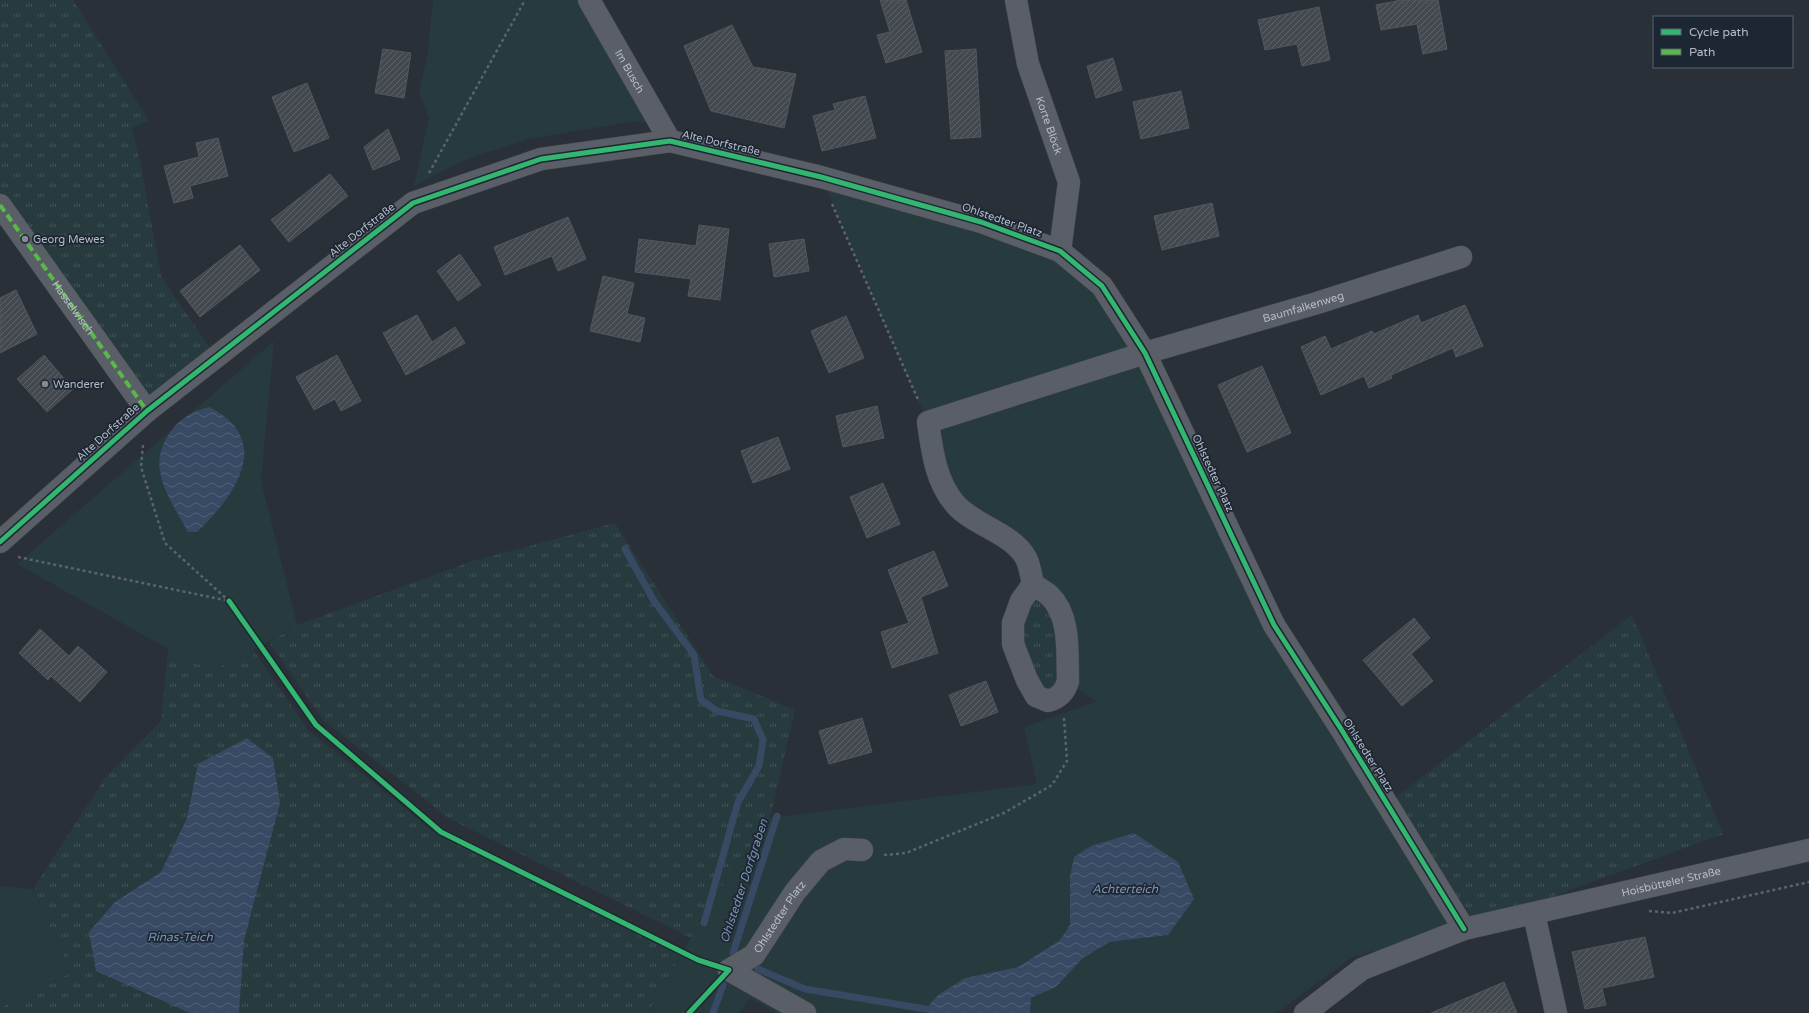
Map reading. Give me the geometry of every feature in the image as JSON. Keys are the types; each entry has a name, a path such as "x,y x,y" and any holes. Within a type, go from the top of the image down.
{"street":[{"name":"Im Busch","path":"589,0 670,141"},
{"name":"Korte Blöck","path":"1016,0 1028,64 1069,182 1060,251"},
{"name":"Alte Dorfstraße","path":"6,549 147,411 413,203 541,159 670,141 821,178"},
{"name":"Ohlstedter Platz","path":"821,178 982,222 1060,251 1102,286 1145,352 1274,625 1464,929"},
{"name":"Hasselwisch","path":"0,205 147,411"},
{"name":"Baumfalkenweg","path":"1145,352 1317,303 1461,258"},
{"path":"1033,584 1021,601 1014,623 1013,644 1027,680 1036,696 1048,702 1060,696 1066,688 1068,681 1067,635 1061,613 1049,595 1033,584 1026,559 1018,547 1001,535 984,527 957,506 945,491 934,461 928,422 1145,352"},
{"name":"Ohlstedter Platz","path":"729,970 754,955 795,892 821,861 844,849 862,850"},
{"name":"Hoisbütteler Straße","path":"1534,914 1809,850"},
{"path":"1305,1013 1362,969 1464,929 1534,914 1556,1013"},
{"path":"729,970 805,1013"}],"path":[{"path":"413,203 524,0"},
{"path":"821,178 928,422"},
{"path":"147,411 141,467 165,543 229,601 316,725 441,832 698,960 729,970 689,1013"},
{"path":"6,549 229,601"},
{"path":"862,850 881,856 906,853 1004,813 1052,785 1067,761 1064,717 1055,699"},
{"path":"1644,911 1672,913 1809,882"}],"green space":[{"path":"0,0 73,0 149,121 132,128 141,166 161,276 216,357 147,411 0,204"},
{"path":"434,0 589,0 658,121 629,122 528,139 467,159 414,186 429,118 419,91 428,53 431,15"},
{"path":"821,177 1060,251 1102,286 1274,625 1464,929 1352,957 1277,1013 1030,1013 1031,998 1056,987 1083,958 1109,942 1168,935 1071,901 1070,925 1060,940 1018,967 965,978 926,1009 927,1013 776,1013 750,998 739,1013 648,1013 711,902 770,818 1037,784 1024,727 1096,702 1068,681 1067,635 1026,559 957,506 928,422"},
{"path":"274,341 261,481 297,625 213,671 168,649 17,564"},
{"path":"615,523 713,676 795,710 770,818 711,902 691,938 450,819 323,720 269,642 297,625 473,561"},
{"path":"1049,595 1068,681 1048,701 1013,623 1021,601"},
{"path":"1632,615 1723,834 1464,929 1387,804"},
{"path":"252,648 308,730 438,835 683,952 648,1013 0,1013 0,1008 71,973 33,889 105,778 161,721 168,649 213,671"},
{"path":"0,886 33,889 71,973 0,1008"}],"water":[{"path":"209,407 229,420 240,435 244,452 242,468 235,485 211,518 197,532 188,532 164,487 160,471 160,454 167,437 178,423 194,412"},
{"name":"Rinas-Teich","path":"247,738 273,758 280,803 244,940 239,1013 190,1013 96,971 89,932 115,902 161,872 187,818 198,764"},
{"name":"Achterteich","path":"1134,833 1178,862 1194,899 1168,935 1109,942 1083,958 1056,987 1031,998 1030,1013 927,1013 926,1009 938,995 965,978 1018,967 1060,940 1070,925 1070,876 1074,857 1091,846"}],"building":[{"path":"880,0 906,0 922,52 886,63 877,35 890,32"},
{"path":"1401,0 1438,0 1447,49 1423,54 1417,24 1381,30 1376,5"},
{"path":"1319,7 1330,60 1302,66 1297,44 1265,50 1258,20"},
{"path":"732,25 753,67 796,74 784,128 711,111 684,46"},
{"path":"383,49 411,53 404,98 375,93"},
{"path":"976,49 981,137 951,139 945,51"},
{"path":"1113,58 1122,90 1096,98 1087,66"},
{"path":"307,83 329,138 294,152 272,97"},
{"path":"1181,91 1189,128 1141,139 1133,102"},
{"path":"865,96 876,138 822,151 813,116 835,110 833,104"},
{"path":"388,129 400,159 373,170 364,147"},
{"path":"218,138 228,176 190,186 193,198 174,203 164,166 199,157 196,143"},
{"path":"330,174 348,196 289,242 271,220"},
{"path":"1212,203 1219,236 1162,250 1154,216"},
{"path":"568,217 586,259 558,271 552,256 505,275 494,247"},
{"path":"699,225 729,229 720,300 688,296 691,279 635,272 639,239 696,246"},
{"path":"804,239 809,271 774,277 769,244"},
{"path":"240,245 260,270 200,317 180,291"},
{"path":"460,254 481,285 458,301 437,271"},
{"path":"603,276 634,283 627,314 645,318 640,342 590,331"},
{"path":"16,290 37,334 0,353 0,298"},
{"path":"1465,305 1483,346 1456,357 1453,348 1391,375 1392,378 1369,388 1364,376 1321,395 1301,347 1325,336 1331,349 1372,331 1374,334 1418,315 1421,323"},
{"path":"417,315 432,342 455,327 465,343 406,375 383,333"},
{"path":"846,316 864,358 829,373 811,331"},
{"name":"Wanderer","path":"44,355 73,389 47,412 17,379"},
{"path":"337,355 361,401 341,411 335,399 314,410 296,377"},
{"path":"1262,366 1291,433 1247,452 1218,385"},
{"path":"877,406 884,438 843,447 836,416"},
{"path":"778,437 790,469 753,483 741,451"},
{"path":"883,483 900,524 867,538 850,497"},
{"path":"934,551 948,586 921,597 938,653 892,668 881,632 909,623 888,570"},
{"path":"1414,618 1430,638 1411,654 1433,681 1402,706 1363,660"},
{"path":"40,629 69,656 78,646 107,672 80,702 51,676 48,680 19,653"},
{"path":"986,681 998,712 961,726 949,695"},
{"path":"862,718 872,752 829,764 819,731"},
{"path":"1645,937 1654,977 1602,988 1606,1005 1585,1009 1572,952"},
{"path":"1504,982 1517,1013 1431,1013"}],"waterway":[{"path":"625,549 654,601 694,655 701,700 717,711 754,719 763,740 759,766 738,802 704,923"},
{"name":"Ohlstedter Dorfgraben","path":"733,953 777,816"},
{"path":"758,969 805,989 926,1009"},
{"name":"Ohlstedter Dorfgraben","path":"713,1013 723,985"}],"marked path":[{"path":"0,205 147,411"}],"cycle path":[{"path":"0,542 147,411 413,203 541,159 670,141 821,177 981,222 1060,251 1102,286 1145,353 1274,625 1341,729 1464,929"},
{"path":"229,601 316,725 441,832 698,960 729,970 689,1013"}],"place":[{"name":"Georg Mewes","path":"25,239"},
{"name":"Wanderer","path":"45,384"}]}
